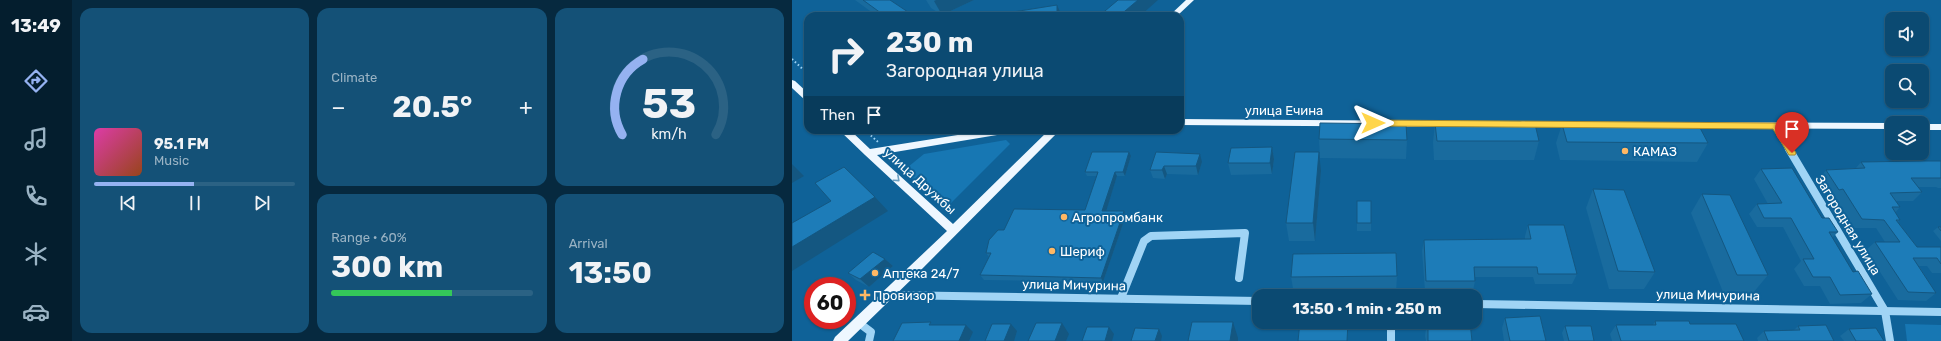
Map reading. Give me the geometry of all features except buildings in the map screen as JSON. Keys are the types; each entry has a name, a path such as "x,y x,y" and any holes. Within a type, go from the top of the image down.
{"main road":[{"path":"1177,12 1190,0"},
{"path":"792,83 804,94"},
{"name":"улица Ечина","path":"1184,122 1454,124"},
{"path":"1515,124 1586,124"},
{"path":"1609,125 1885,126"},
{"path":"1929,126 1941,127"},
{"name":"улица Дружбы","path":"848,134 953,230"},
{"name":"улица Дружбы","path":"868,152 983,134"},
{"path":"839,341 888,295 1051,134"}],"street":[{"name":"Загородная улица","path":"1776,126 1885,311 1890,341"},
{"path":"1121,298 1144,241 1151,236 1246,233 1239,278"},
{"name":"улица Мичурина","path":"888,295 1252,301"},
{"name":"улица Мичурина","path":"1482,304 1941,312"},
{"path":"859,323 871,332 870,341"},
{"path":"1391,329 1391,341"}],"path":[{"path":"792,59 804,70"},
{"path":"870,134 880,144"}],"shaded area":[{"path":"1006,140 1010,144 950,204 941,206 903,171 924,154"},
{"path":"1905,324 1941,325 1941,341 1907,341"}],"place":[{"name":"КАМАЗ","path":"1625,151"},
{"name":"Агропромбанк","path":"1064,217"},
{"name":"Шериф","path":"1052,251"},
{"name":"Аптека 24/7","path":"875,273"},
{"name":"Провизор","path":"865,295"}],"route":[{"path":"1373,123 1776,126 1792,153"}]}
